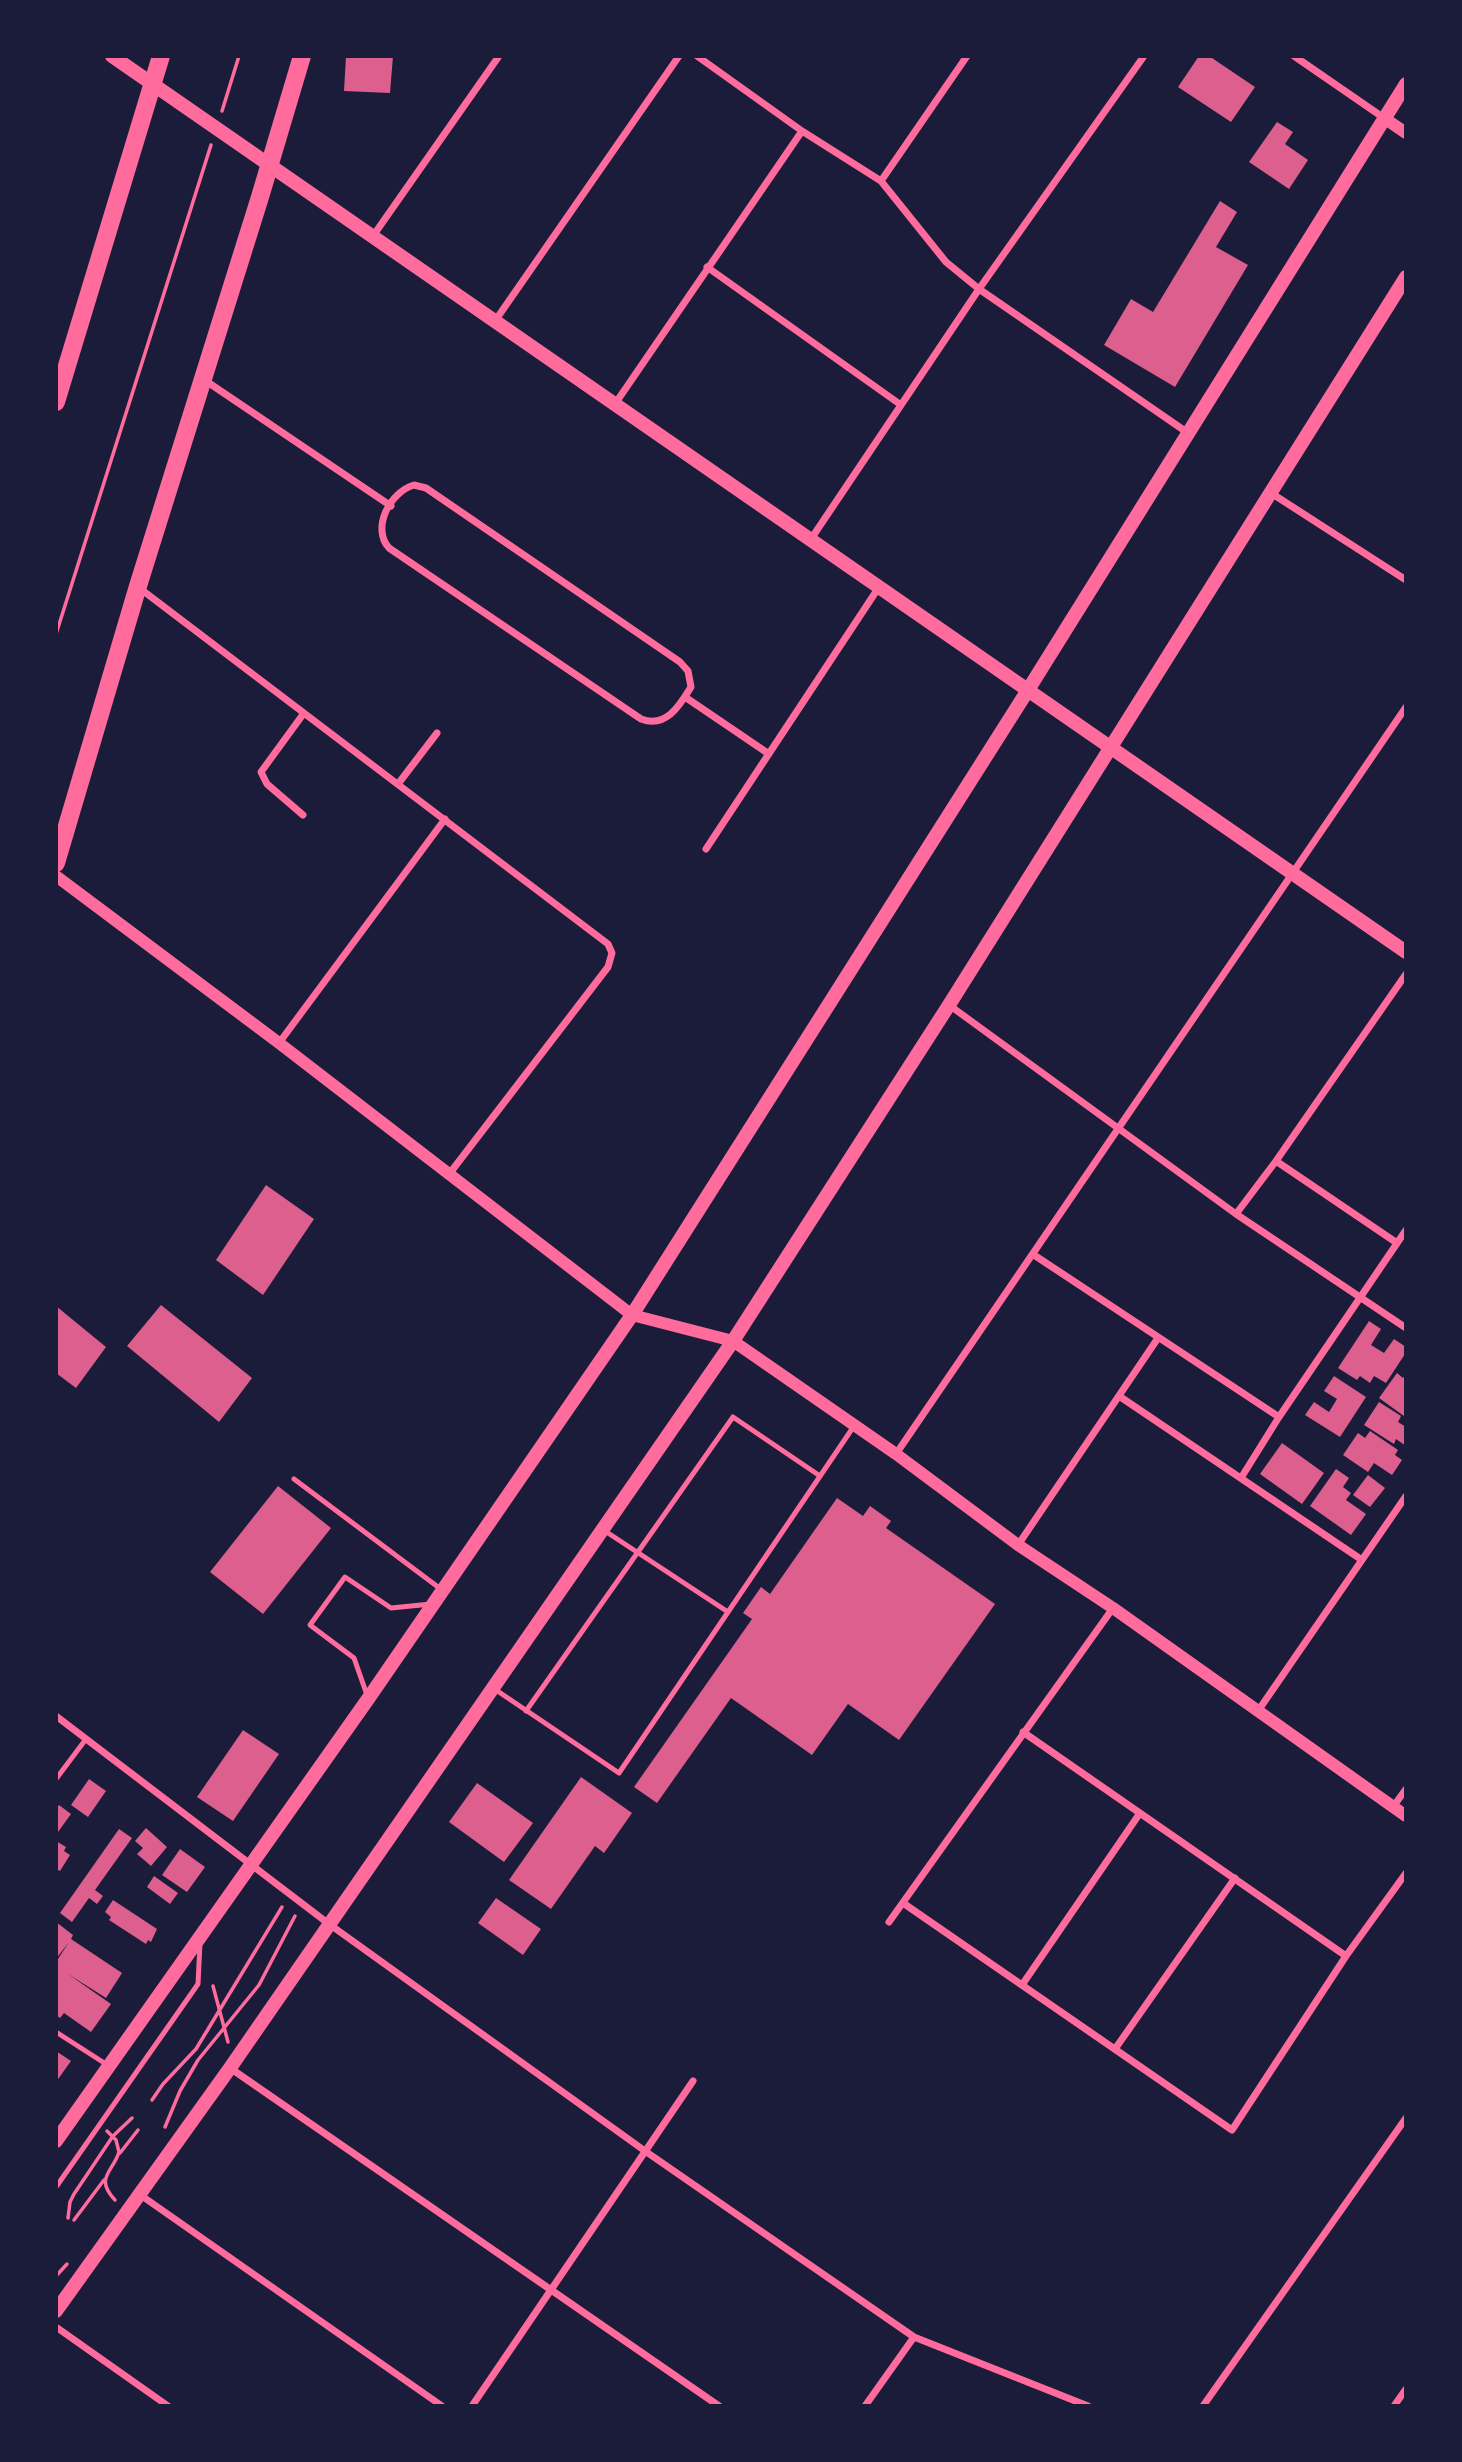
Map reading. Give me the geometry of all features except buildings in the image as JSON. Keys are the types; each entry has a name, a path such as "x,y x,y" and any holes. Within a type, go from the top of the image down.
{"main road":[{"path":"112,56 1406,951"},
{"path":"56,402 161,56"},
{"path":"56,863 138,586 302,56"},
{"path":"56,2141 368,1699 632,1315 1028,690 1406,84"},
{"path":"56,2311 230,2068 733,1341 950,1005 1406,277"}],"street":[{"path":"373,236 499,56"},
{"path":"495,321 679,56"},
{"path":"697,56 802,131 881,181 946,262 979,289 1188,433"},
{"path":"881,181 967,56"},
{"path":"810,540 979,289 1144,56"},
{"path":"1294,56 1406,133"},
{"path":"615,404 802,131"},
{"path":"707,267 901,405"},
{"path":"203,379 390,506"},
{"path":"414,485 426,488 680,663 688,671 691,682 685,697 663,720 654,722 641,719 389,548 382,539 380,526 390,506 407,487 414,485"},
{"path":"1271,493 1406,580"},
{"path":"138,586 604,940 612,953 608,967 450,1173"},
{"path":"706,849 879,587"},
{"path":"685,697 769,754"},
{"path":"896,1454 1406,707"},
{"path":"303,815 267,784 261,772 304,713"},
{"path":"398,783 437,733"},
{"path":"279,1043 445,819"},
{"path":"56,876 450,1173 632,1315 733,1341 896,1454 1018,1545 1113,1608 1406,1816"},
{"path":"1236,1214 1406,974"},
{"path":"950,1005 1236,1214 1406,1328"},
{"path":"1276,1161 1397,1243"},
{"path":"1241,1478 1279,1417 1406,1230"},
{"path":"1034,1255 1279,1417"},
{"path":"1018,1545 1158,1338"},
{"path":"1119,1396 1362,1560"},
{"path":"1257,1712 1406,1496"},
{"path":"889,1922 1113,1608"},
{"path":"56,1716 329,1924 645,2151 914,2337 1088,2406"},
{"path":"1023,1732 1346,1956"},
{"path":"1393,1807 1406,1789"},
{"path":"1022,1985 1140,1814"},
{"path":"903,1903 1232,2130 1346,1956 1406,1873"},
{"path":"1115,2049 1235,1878"},
{"path":"230,2068 719,2406"},
{"path":"472,2406 693,2081"},
{"path":"1203,2406 1406,2118"},
{"path":"139,2194 442,2406"},
{"path":"56,2327 168,2406"},
{"path":"864,2406 914,2337"},
{"path":"1394,2406 1406,2389"}],"lane":[{"path":"526,1711 733,1417 820,1476"},
{"path":"493,1688 619,1773 854,1425"},
{"path":"293,1479 443,1590"},
{"path":"603,1530 728,1612"},
{"path":"368,1699 354,1658 310,1625 345,1577 391,1608 434,1603"},
{"path":"56,1779 86,1739"},
{"path":"56,2187 198,1984 200,1936"},
{"path":"56,2032 109,2066"}],"path":[{"path":"56,634 239,56"},
{"path":"152,2100 163,2084 196,2049 282,1906"},
{"path":"164,2130 180,2091 198,2060 259,1985 295,1916"},
{"path":"213,1986 228,2044"},
{"path":"68,2218 74,2194 113,2136 132,2118"},
{"path":"99,2126 113,2136 118,2146 118,2156"},
{"path":"74,2220 138,2130"},
{"path":"105,2179 110,2195 127,2210"}]}
